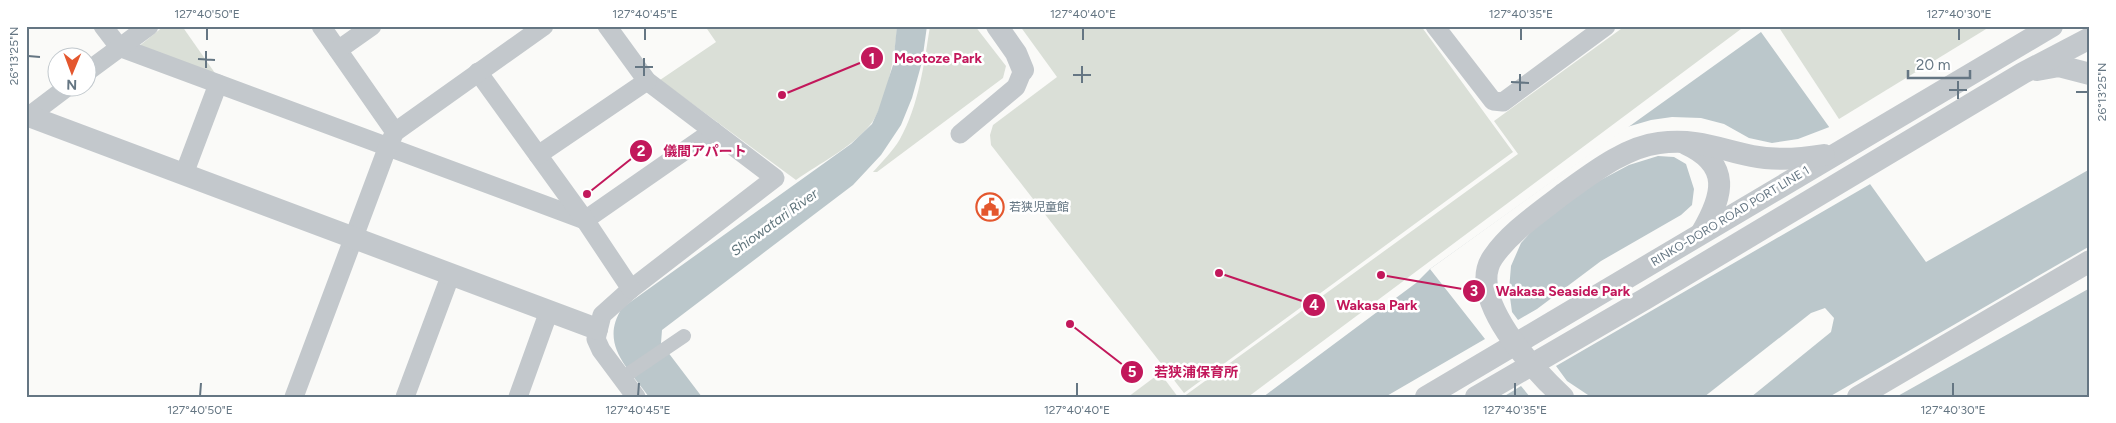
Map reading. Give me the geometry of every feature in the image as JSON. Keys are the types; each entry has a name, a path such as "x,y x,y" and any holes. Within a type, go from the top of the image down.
{"street":[{"path":"103,26 119,47 218,84 392,139 585,220"},
{"path":"98,63 149,26"},
{"path":"321,26 338,50 392,139"},
{"path":"338,50 372,26"},
{"path":"294,397 392,139 478,72 544,26"},
{"path":"607,26 647,81 775,178 606,310 597,328 596,339 601,350 628,375 636,397"},
{"path":"960,134 1016,87 1022,70 1016,53 996,26"},
{"path":"1440,28 1493,101 1503,102 1606,26"},
{"name":"RINKO-DORO ROAD PORT LINE 1","path":"1426,397 2052,26"},
{"path":"1476,397 1894,152 2023,73 2090,38"},
{"path":"2023,73 2059,66 2090,74"},
{"path":"478,72 585,220 631,289"},
{"path":"538,155 647,81"},
{"path":"184,174 218,84"},
{"path":"28,116 52,98"},
{"path":"28,116 597,328"},
{"path":"585,220 713,130"},
{"path":"1680,141 1700,150 1710,160 1715,166 1719,182 1716,208 1702,233"},
{"path":"1563,397 1550,385 1499,322 1488,298 1486,278 1492,258 1526,223 1575,186 1626,153 1657,143 1680,141 1713,144 1768,158 1798,159 1836,153"},
{"path":"1858,397 2090,261"},
{"path":"405,397 451,274"},
{"path":"518,397 549,310"},
{"path":"615,397 628,375 684,336"}],"shaded area":[{"path":"164,26 182,26 217,76 138,47"},
{"path":"705,26 897,26 895,49 889,78 876,117 854,141 796,180 660,80 716,42"},
{"path":"930,26 975,26 1006,66 1003,78 877,172 873,172 900,139 912,112 920,84"},
{"path":"1020,26 1421,26 1513,152 1184,393 991,145 990,135 993,125 1057,77"},
{"path":"1625,26 1745,26 1248,397 1183,397 1518,154 1494,121"},
{"path":"1778,26 1991,26 1839,119"},
{"path":"1160,373 1178,397 1128,397"}],"water":[{"name":"Shiowatari River","path":"897,26 927,26 922,62 912,98 901,125 881,155 853,185 662,330 661,343 702,397 649,397 625,366 615,344 616,321 622,308 851,144 872,124 893,65"},
{"path":"1761,32 1926,262 2090,169 2090,397 1263,397 1416,283 1430,269"}],"pier":[{"path":"1672,117 1701,118 1724,124 1749,138 1772,143 1798,139 1832,126 1872,183 1556,366 1567,381 1591,397 1530,397 1521,386 1503,397 1385,397 1485,339 1430,269 1627,127 1651,120","holes":["1658,156 1674,157 1686,164 1694,189 1692,205 1681,215 1601,261 1537,309 1518,320 1512,312 1509,290 1511,266 1521,243 1540,222 1597,182 1629,165"]},
{"path":"2090,246 2090,288 1896,397 1829,397"},
{"path":"1825,308 1834,318 1831,332 1751,397 1704,397 1811,313"}],"place":[{"name":"Meotoze Park","path":"782,95"},
{"name":"儀間アパート","path":"587,194"},
{"name":"若狭児童館","path":"990,207"},
{"name":"Wakasa Park","path":"1219,273"},
{"name":"Wakasa Seaside Park","path":"1381,275"},
{"name":"若狭浦保育所","path":"1070,324"}]}
